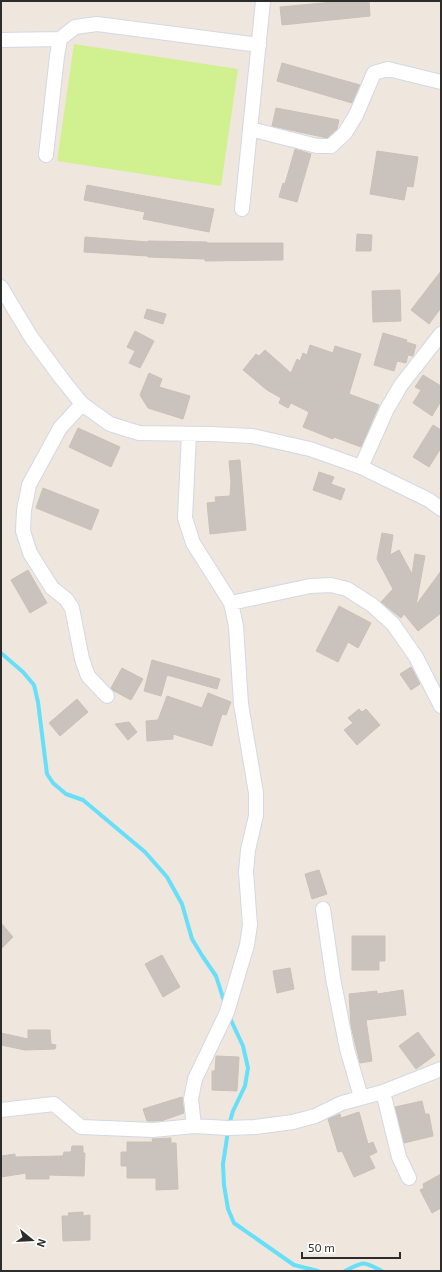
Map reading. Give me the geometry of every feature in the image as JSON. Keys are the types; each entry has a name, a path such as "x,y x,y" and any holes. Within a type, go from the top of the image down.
{"street":[{"path":"242,209 263,1"},
{"path":"46,155 60,40 75,27 97,24 259,45"},
{"path":"1,40 60,40"},
{"path":"250,129 317,146 331,146 344,133 356,115 374,73 388,69 441,82"},
{"path":"1,287 31,337 62,379 82,404 110,424 139,433 252,436 310,449 361,467 430,500 441,509"},
{"path":"361,467 387,410 401,385 441,334"},
{"path":"82,404 60,428 29,485 24,510 23,531 30,553 52,588 66,599 72,608 82,659 88,676 107,696"},
{"path":"189,434 185,518 193,543 230,604 236,626 241,704 256,793 256,816 248,850 246,872 250,925 247,944 227,1012 195,1079 191,1099 194,1126"},
{"path":"230,604 310,586 331,585 347,589 372,605 393,624 416,657 441,706"},
{"path":"323,909 333,978 347,1049 361,1098"},
{"path":"1,1110 54,1104 81,1126 153,1130 194,1126 228,1128 255,1127 292,1122 315,1116 342,1103 384,1092 441,1069"},
{"path":"384,1092 399,1156 409,1178"}],"green space":[{"path":"74,44 238,69 221,186 57,161"}],"building":[{"path":"343,1 369,1 370,16 282,25 280,7"},
{"path":"282,63 360,85 352,103 277,81"},
{"path":"276,108 339,120 337,129 327,138 272,126"},
{"path":"295,149 311,154 297,202 279,197 283,183 285,184"},
{"path":"377,151 418,157 413,187 407,186 404,200 370,194"},
{"path":"87,185 214,209 209,232 143,219 145,212 84,200"},
{"path":"357,234 372,235 371,251 356,251"},
{"path":"85,237 148,242 283,243 283,260 205,261 205,259 148,257 84,252"},
{"path":"441,271 441,308 429,324 411,310"},
{"path":"400,290 401,321 373,322 372,291"},
{"path":"147,309 166,314 163,324 144,318"},
{"path":"135,331 154,341 140,368 129,363 135,351 127,347"},
{"path":"383,333 407,340 406,342 416,345 413,356 408,355 406,363 397,361 394,371 374,365"},
{"path":"310,345 333,353 335,346 361,354 349,394 379,405 361,447 334,437 333,439 303,427 309,412 291,403 288,408 279,403 281,398 267,390 243,370 256,354 259,356 265,350 291,373 297,359 300,361 303,353 307,355"},
{"path":"149,373 162,379 159,387 190,396 183,419 148,408 140,395"},
{"path":"423,375 441,386 441,401 432,416 413,403 421,390 415,387"},
{"path":"433,425 441,430 441,448 429,467 413,457"},
{"path":"78,428 120,447 111,467 69,447"},
{"path":"240,460 246,530 210,534 207,503 216,502 215,497 230,496 231,482 229,461"},
{"path":"319,472 334,477 331,484 345,489 341,500 313,490"},
{"path":"43,488 99,510 91,530 36,508"},
{"path":"382,533 393,535 390,555 399,550 412,574 415,554 425,556 416,605 441,571 441,613 418,631 404,614 401,618 381,602 393,589 377,559"},
{"path":"28,570 47,603 30,613 11,580"},
{"path":"339,606 371,623 358,648 348,642 338,662 316,651"},
{"path":"152,660 220,679 217,689 167,675 161,696 144,691"},
{"path":"411,667 420,684 411,690 400,674"},
{"path":"122,668 143,679 131,700 111,688"},
{"path":"208,693 231,702 226,715 222,714 212,746 173,734 173,739 147,741 146,721 158,720 167,696 202,708"},
{"path":"77,699 88,712 60,736 49,723"},
{"path":"359,709 362,712 366,709 380,725 357,745 344,730 353,723 348,718"},
{"path":"129,722 137,732 128,740 115,724"},
{"path":"319,870 327,894 312,899 305,874"},
{"path":"1,923 13,937 1,949"},
{"path":"352,936 385,936 385,961 379,961 379,970 352,970"},
{"path":"162,955 180,987 163,997 145,964"},
{"path":"290,968 294,989 277,993 273,971"},
{"path":"403,990 406,1015 366,1020 372,1061 360,1063 351,1026 349,994 377,991 377,994"},
{"path":"28,1030 50,1030 51,1044 56,1045 55,1049 25,1050 1,1045 1,1033 28,1039"},
{"path":"418,1032 435,1055 416,1069 399,1046"},
{"path":"216,1056 239,1057 237,1091 212,1090 212,1071 215,1071"},
{"path":"182,1097 184,1113 161,1121 147,1121 143,1109"},
{"path":"422,1101 425,1114 429,1114 433,1136 404,1143 395,1107"},
{"path":"359,1112 368,1144 373,1142 377,1152 369,1156 375,1168 354,1177 342,1151 338,1152 328,1119 340,1114 341,1118"},
{"path":"171,1138 171,1143 176,1143 178,1189 156,1190 156,1178 127,1178 127,1166 121,1166 121,1152 127,1152 127,1142 153,1142 152,1139"},
{"path":"72,1146 83,1146 83,1153 85,1153 84,1176 49,1175 49,1179 26,1179 26,1173 1,1177 1,1156 15,1154 15,1157 63,1156 64,1152 71,1152"},
{"path":"441,1174 441,1208 432,1213 420,1190 424,1188 423,1184"},
{"path":"83,1212 83,1216 90,1215 90,1240 63,1241 62,1216 69,1216 68,1213"}],"waterway":[{"path":"1,653 23,672 34,685 38,702 47,774 53,783 66,794 83,800 145,852 167,877 182,904 192,939 216,976 225,1004"},
{"path":"229,1016 243,1046 248,1068 245,1086 233,1111 229,1125"},
{"path":"228,1131 223,1164 224,1185 228,1209 234,1223 294,1265 318,1271"},
{"path":"345,1271 360,1264 371,1265 382,1271"}]}
